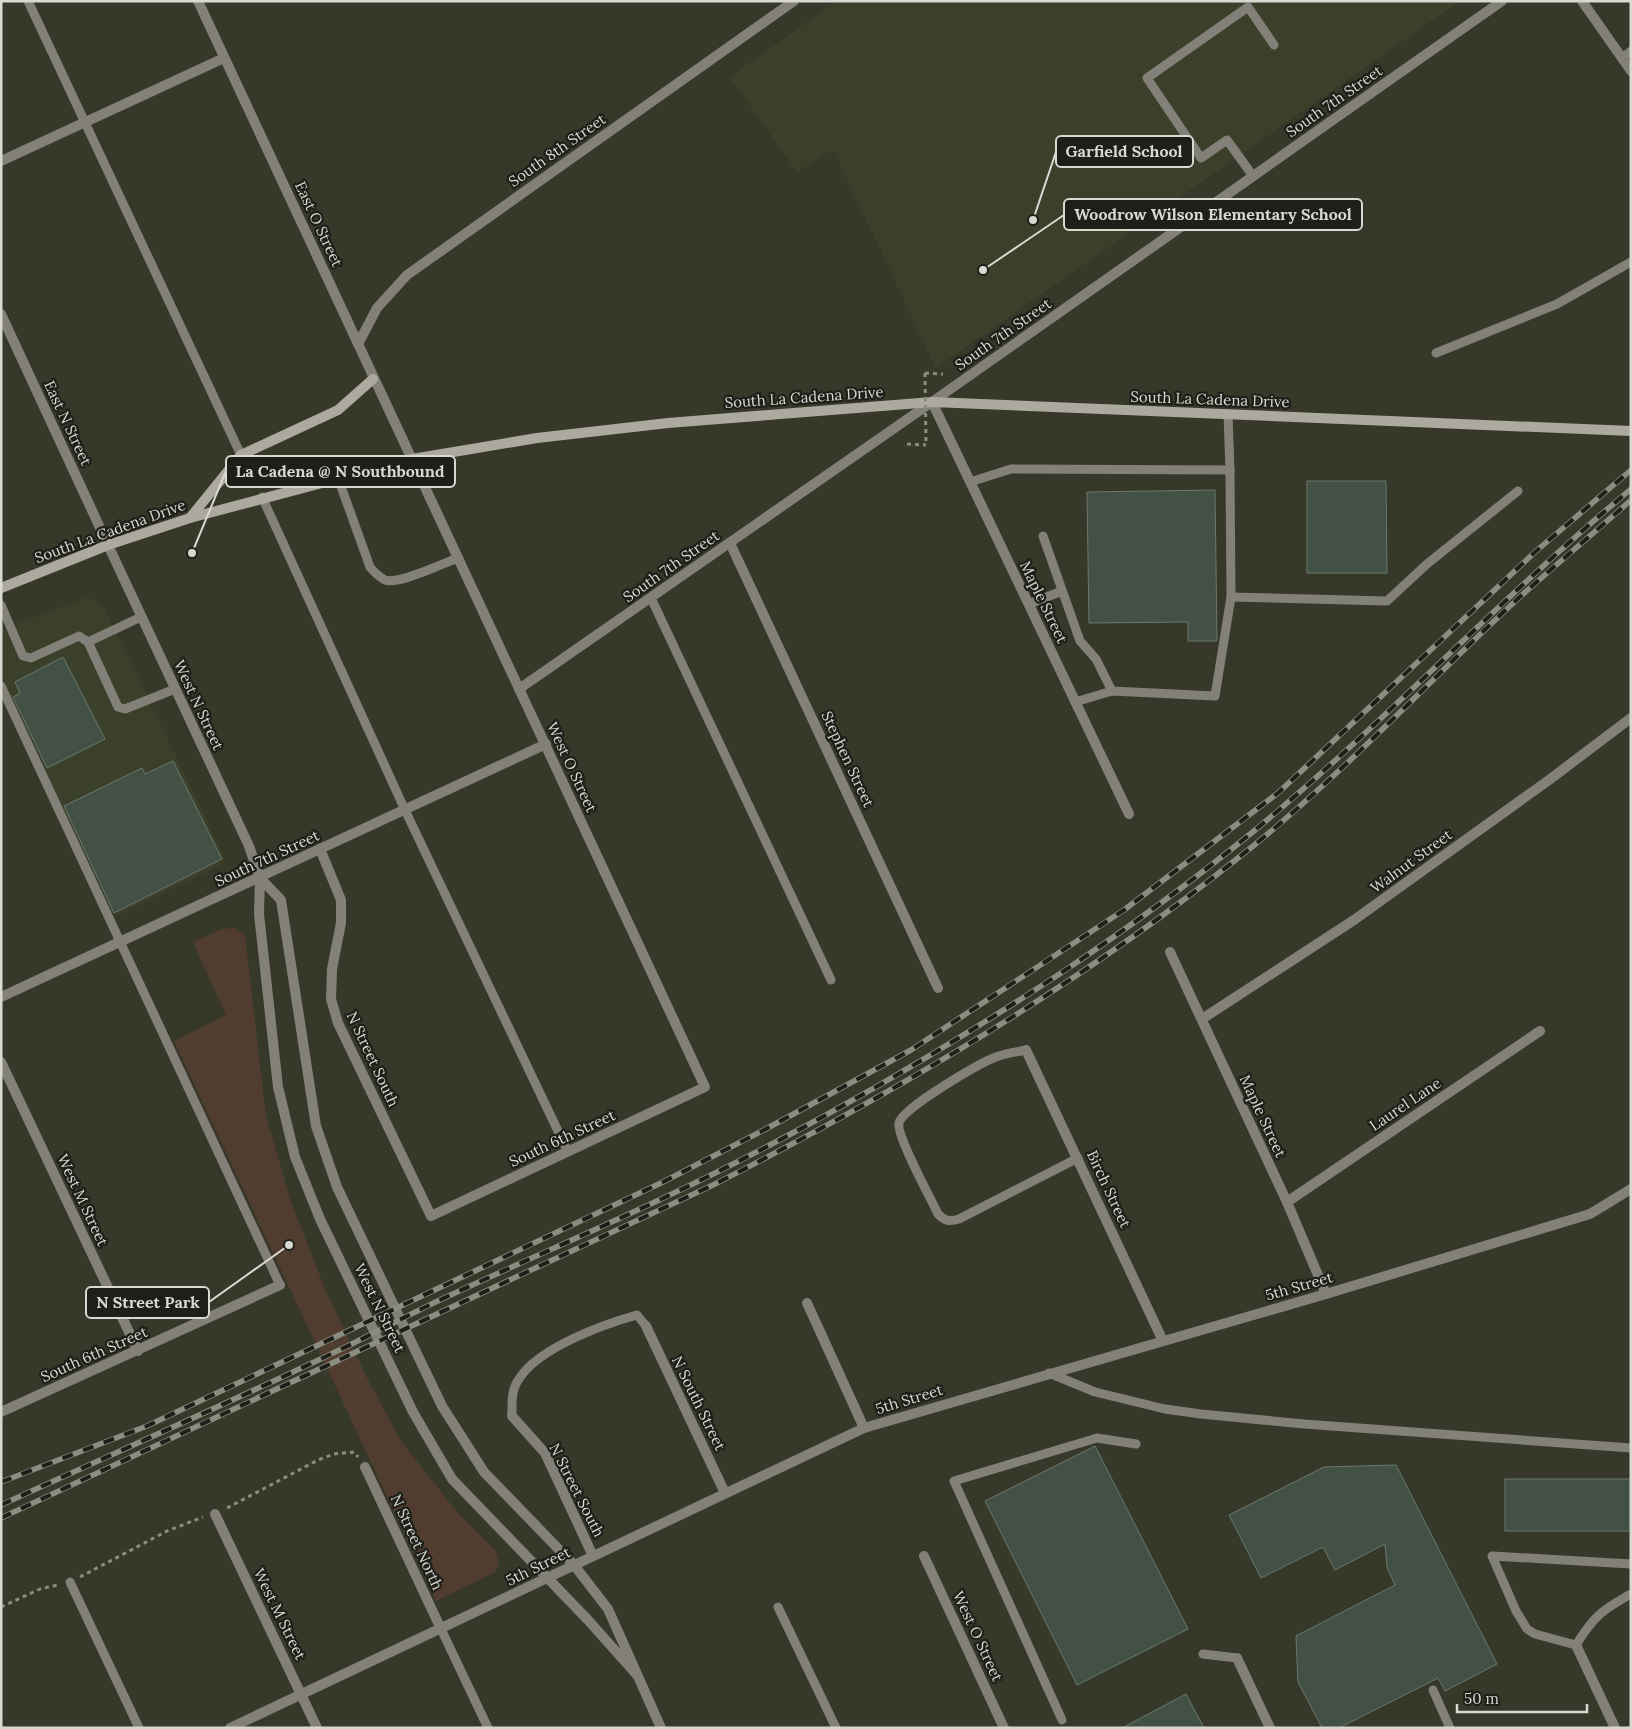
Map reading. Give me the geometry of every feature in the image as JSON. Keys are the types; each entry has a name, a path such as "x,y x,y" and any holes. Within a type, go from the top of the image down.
{"main road":[{"path":"190,518 241,455 338,410 373,379"},
{"name":"South La Cadena Drive","path":"1,588 108,545 190,518 262,497 412,459 537,438 668,423 932,402 1631,431"}],"street":[{"name":"East O Street","path":"198,1 412,459"},
{"name":"South 8th Street","path":"358,344 377,308 407,275 794,1"},
{"name":"South 7th Street","path":"519,689 932,402 1502,1"},
{"path":"1582,1 1631,71"},
{"path":"1,161 224,58"},
{"name":"East N Street","path":"1,314 108,545"},
{"name":"Maple Street","path":"932,402 1129,814"},
{"name":"West O Street","path":"412,459 705,1087"},
{"name":"Stephen Street","path":"730,543 938,988"},
{"name":"West N Street","path":"108,545 249,846 260,878 259,914 278,1087 295,1157 316,1210 413,1412 452,1479 637,1675"},
{"name":"Walnut Street","path":"1202,1019 1354,920 1549,780 1631,718"},
{"name":"South 7th Street","path":"1,997 546,744"},
{"name":"N Street South","path":"320,850 341,900 341,922 332,969 331,999 338,1023 431,1216"},
{"name":"West N Street","path":"260,878 281,900 316,1126 337,1187 447,1414 484,1472 574,1565 608,1609 661,1728"},
{"name":"Maple Street","path":"1170,952 1287,1202 1326,1294"},
{"name":"Laurel Lane","path":"1287,1202 1540,1032"},
{"name":"Birch Street","path":"1026,1050 1164,1341"},
{"name":"West M Street","path":"1,1062 138,1351"},
{"name":"South 6th Street","path":"431,1216 705,1087"},
{"name":"5th Street","path":"230,1728 864,1428 1326,1294 1590,1214 1631,1189"},
{"name":"South 6th Street","path":"1,1412 280,1285"},
{"path":"807,1303 864,1428"},
{"name":"N South Street","path":"646,1326 725,1493"},
{"name":"N Street South","path":"512,1416 545,1453 593,1556"},
{"name":"N Street North","path":"365,1467 441,1629"},
{"name":"West M Street","path":"215,1514 317,1728"},
{"name":"West O Street","path":"924,1556 1004,1728"},
{"path":"1576,1645 1615,1728"},
{"path":"1237,1658 1270,1728"}],"lane":[{"path":"28,1 241,455"},
{"path":"1253,176 1227,140 1201,158 1147,78 1248,7 1274,45"},
{"path":"1622,58 1631,51"},
{"path":"1436,353 1557,304 1631,262"},
{"path":"1076,702 1112,691 1215,696 1231,597 1228,414"},
{"path":"970,482 1011,469 1230,470"},
{"path":"338,478 370,567 386,580 399,580 458,558"},
{"path":"1231,597 1387,602 1426,564 1518,491"},
{"path":"262,497 405,810 568,1152"},
{"path":"1043,536 1080,641 1096,659 1112,691"},
{"path":"1028,604 1062,591"},
{"path":"651,598 831,980"},
{"path":"1,605 23,656 31,658 79,636 88,642 118,707 125,709 175,689"},
{"path":"88,642 142,617"},
{"path":"1,686 280,1285"},
{"path":"1026,1050 990,1060 911,1106 903,1115 899,1122 899,1131 934,1206 944,1220 950,1222 959,1220 1078,1158"},
{"path":"512,1416 513,1393 518,1379 530,1365 584,1335 622,1319 637,1314 646,1326"},
{"path":"1049,1373 1095,1392 1201,1414 1304,1424 1631,1448"},
{"path":"1062,1720 954,1481 1097,1438 1136,1444"},
{"path":"1631,1564 1492,1556 1516,1611 1528,1629 1535,1634 1576,1645 1593,1619 1604,1609 1631,1594"},
{"path":"70,1582 139,1728"},
{"path":"778,1608 836,1728"},
{"path":"441,1629 488,1728"},
{"path":"1203,1654 1237,1658"},
{"path":"1433,1690 1450,1728"}],"path":[{"path":"907,444 926,445 925,373 943,374"},
{"path":"1,1607 40,1589 70,1582 185,1522 215,1514 250,1498 297,1469 334,1454 354,1452 365,1467"}],"shaded area":[{"path":"837,1 1460,1 936,368 833,149 797,172 730,77"},
{"path":"88,597 103,606 225,858 221,865 118,915 109,913 1,680 1,630"},
{"path":"235,928 245,936 266,1116 291,1202 325,1289 367,1378 401,1441 457,1512 496,1551 499,1563 495,1572 436,1601 174,1041 226,1015 193,942 221,929"}],"building":[{"path":"1307,481 1386,481 1387,573 1307,573"},
{"path":"1215,490 1217,641 1188,641 1188,622 1089,623 1087,492"},
{"path":"63,657 105,739 47,768 13,697 20,693 15,682"},
{"path":"173,761 222,859 114,913 64,806 142,768 145,774"},
{"path":"1095,1446 1188,1629 1077,1685 985,1501"},
{"path":"1396,1465 1497,1664 1445,1691 1438,1678 1339,1728 1322,1728 1298,1682 1296,1636 1395,1585 1387,1567 1385,1544 1335,1570 1323,1547 1261,1578 1229,1515 1324,1467"},
{"path":"1505,1479 1631,1479 1631,1531 1505,1531"},
{"path":"1186,1694 1204,1728 1122,1728"}],"railway":[{"path":"1,1482 147,1426 663,1182 764,1130 911,1050 1124,910 1278,793 1535,552 1631,470"},
{"path":"1,1505 288,1374 442,1299 707,1177 843,1106 975,1028 1109,940 1180,889 1249,835 1346,750 1534,574 1631,489"},
{"path":"1,1518 715,1184 851,1112 985,1034 1114,950 1177,905 1276,827 1348,763 1522,595 1631,500"}],"place":[{"name":"Garfield School","path":"1033,220"},
{"name":"Woodrow Wilson Elementary School","path":"983,270"},
{"name":"La Cadena @ N Southbound","path":"192,553"},
{"name":"N Street Park","path":"289,1245"}]}
